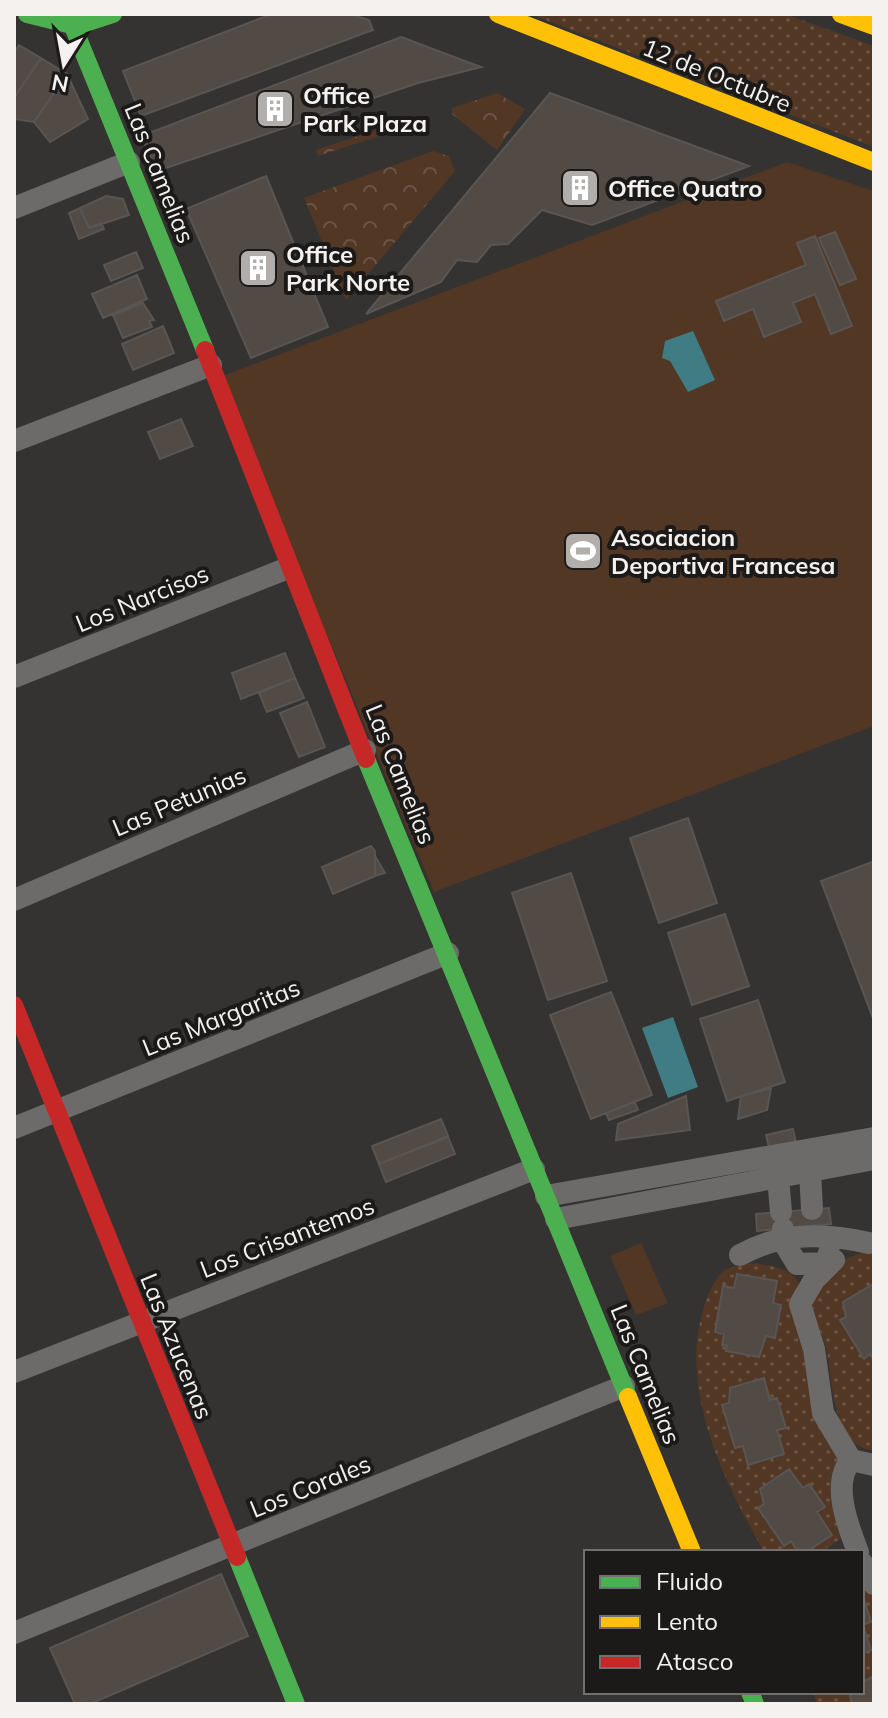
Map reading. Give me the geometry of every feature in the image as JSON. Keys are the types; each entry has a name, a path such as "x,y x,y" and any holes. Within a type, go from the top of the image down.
{"main road":[{"path":"27,14 72,20 113,14"},
{"name":"12 de Octubre","path":"498,14 874,162"},
{"path":"841,14 874,26"},
{"name":"Las Camelias","path":"72,20 211,365 288,568 691,1550"},
{"name":"Las Azucenas","path":"14,1005 296,1704"}],"street":[{"path":"14,208 129,162"},
{"path":"14,441 211,365"},
{"name":"Los Narcisos","path":"14,677 288,568"},
{"name":"Las Petunias","path":"14,900 365,750"},
{"name":"Las Margaritas","path":"14,1128 448,953"},
{"path":"556,1219 792,1169 874,1138"},
{"path":"546,1196 874,1159"},
{"name":"Los Crisantemos","path":"14,1372 534,1169"},
{"path":"792,1169 830,1250 830,1262 809,1286 800,1304 814,1349 823,1413 851,1460 874,1465"},
{"path":"792,1169 783,1226 790,1257 797,1264"},
{"path":"817,1223 869,1243 830,1262 797,1264 740,1255 764,1242 783,1226 817,1223"},
{"name":"Los Corales","path":"14,1633 624,1386"},
{"path":"851,1460 844,1469 842,1483 858,1550"},
{"path":"864,1566 874,1584"}],"green space":[{"path":"530,14 785,14 874,46 874,147"},
{"path":"497,93 525,109 497,150 452,114 452,108"},
{"path":"414,118 416,124 318,156 316,150"},
{"path":"433,151 449,156 455,171 346,300 304,198"},
{"name":"Asociacion Deportiva Francesa","path":"787,162 874,191 874,726 434,892 220,377"},
{"path":"641,1243 668,1303 636,1315 610,1256"},
{"path":"874,1250 874,1450 860,1447 842,1426 833,1394 827,1351 813,1309 813,1297 823,1277 832,1269 852,1256"},
{"path":"748,1263 769,1265 798,1281 818,1384 850,1453 845,1536 824,1550 763,1550 734,1495 709,1434 697,1370 697,1338 712,1287 721,1273"},
{"path":"864,1572 874,1590 874,1704 817,1704 814,1694 864,1694"}],"water":[{"path":"693,331 715,380 688,392 670,361 662,358 665,341"},
{"path":"673,1017 698,1087 668,1098 642,1028"}],"building":[{"path":"272,14 349,14 369,20 373,30 141,116 123,71"},
{"name":"Office Park Plaza","path":"401,37 481,67 418,83 157,171 141,136"},
{"path":"19,45 41,58 14,98 14,53"},
{"path":"41,58 67,74 34,122 14,119 14,98"},
{"path":"67,74 88,119 50,142 34,122"},
{"name":"Office Quatro","path":"550,93 749,166 592,225 542,210 508,244 491,245 477,262 457,260 441,282 366,314"},
{"name":"Office Park Norte","path":"266,176 328,327 251,358 186,209"},
{"path":"106,196 123,199 129,215 89,228 80,208"},
{"path":"80,208 89,228 101,223 104,229 79,239 69,213"},
{"path":"835,232 856,279 840,285 819,238"},
{"path":"815,236 852,326 831,334 815,294 793,303 801,322 764,337 753,309 724,321 716,301 806,265 797,243"},
{"path":"136,252 143,268 111,281 104,265"},
{"path":"137,275 147,299 103,318 92,294"},
{"path":"143,303 154,320 149,321 152,327 123,338 113,315"},
{"path":"163,326 174,353 133,370 122,344"},
{"path":"181,419 193,446 160,459 148,432"},
{"path":"285,653 295,678 241,699 232,673"},
{"path":"295,678 304,698 267,712 259,693"},
{"path":"307,702 325,747 299,757 280,713"},
{"path":"688,818 717,903 659,923 630,838"},
{"path":"371,846 375,851 375,876 333,894 322,867"},
{"path":"375,856 385,873 375,876"},
{"path":"872,862 874,868 874,1021 821,881"},
{"path":"571,873 607,981 548,1000 512,893"},
{"path":"725,914 749,986 692,1005 668,933"},
{"path":"611,992 652,1095 591,1119 550,1015"},
{"path":"758,1000 785,1082 727,1101 700,1019"},
{"path":"771,1088 767,1110 738,1119 741,1096"},
{"path":"686,1096 690,1130 616,1140 618,1124"},
{"path":"635,1102 638,1110 609,1120 606,1113"},
{"path":"441,1119 448,1136 379,1164 372,1146"},
{"path":"793,1129 796,1143 769,1148 766,1135"},
{"path":"448,1137 455,1154 386,1182 379,1164"},
{"path":"829,1208 831,1224 757,1231 756,1214"},
{"path":"737,1274 777,1281 773,1303 781,1305 775,1338 766,1336 759,1357 726,1351 727,1345 722,1345 724,1334 715,1332 723,1286 734,1288"},
{"path":"873,1284 874,1360 870,1354 864,1359 840,1320 846,1317 843,1302"},
{"path":"764,1378 770,1400 777,1398 786,1428 777,1430 784,1454 748,1465 743,1446 735,1448 722,1405 729,1403 730,1388"},
{"path":"789,1469 803,1488 809,1484 825,1507 817,1512 832,1535 809,1550 796,1549 791,1541 784,1546 758,1508 764,1504 760,1489"},
{"path":"221,1574 248,1636 90,1704 75,1704 50,1648"},
{"path":"864,1599 871,1622 864,1625"},
{"path":"864,1628 871,1650 864,1652"},
{"path":"874,1676 874,1704 847,1704 852,1702 852,1694 864,1694 864,1681"}],"traffic: fast":[{"path":"27,14 76,26 113,14"},
{"path":"68,14 205,350"},
{"path":"366,759 628,1397"},
{"path":"237,1557 296,1704"},
{"path":"751,1694 755,1704"}],"traffic: slow":[{"path":"498,14 874,162"},
{"path":"841,14 874,26"},
{"path":"628,1397 691,1550"}],"traffic: jam":[{"path":"205,350 366,759"},
{"path":"14,1005 237,1557"}],"place":[{"name":"Office Park Plaza","path":"275,109"},
{"name":"Office Quatro","path":"580,188"},
{"name":"Office Park Norte","path":"258,268"},
{"name":"Asociacion Deportiva Francesa","path":"583,551"}]}
